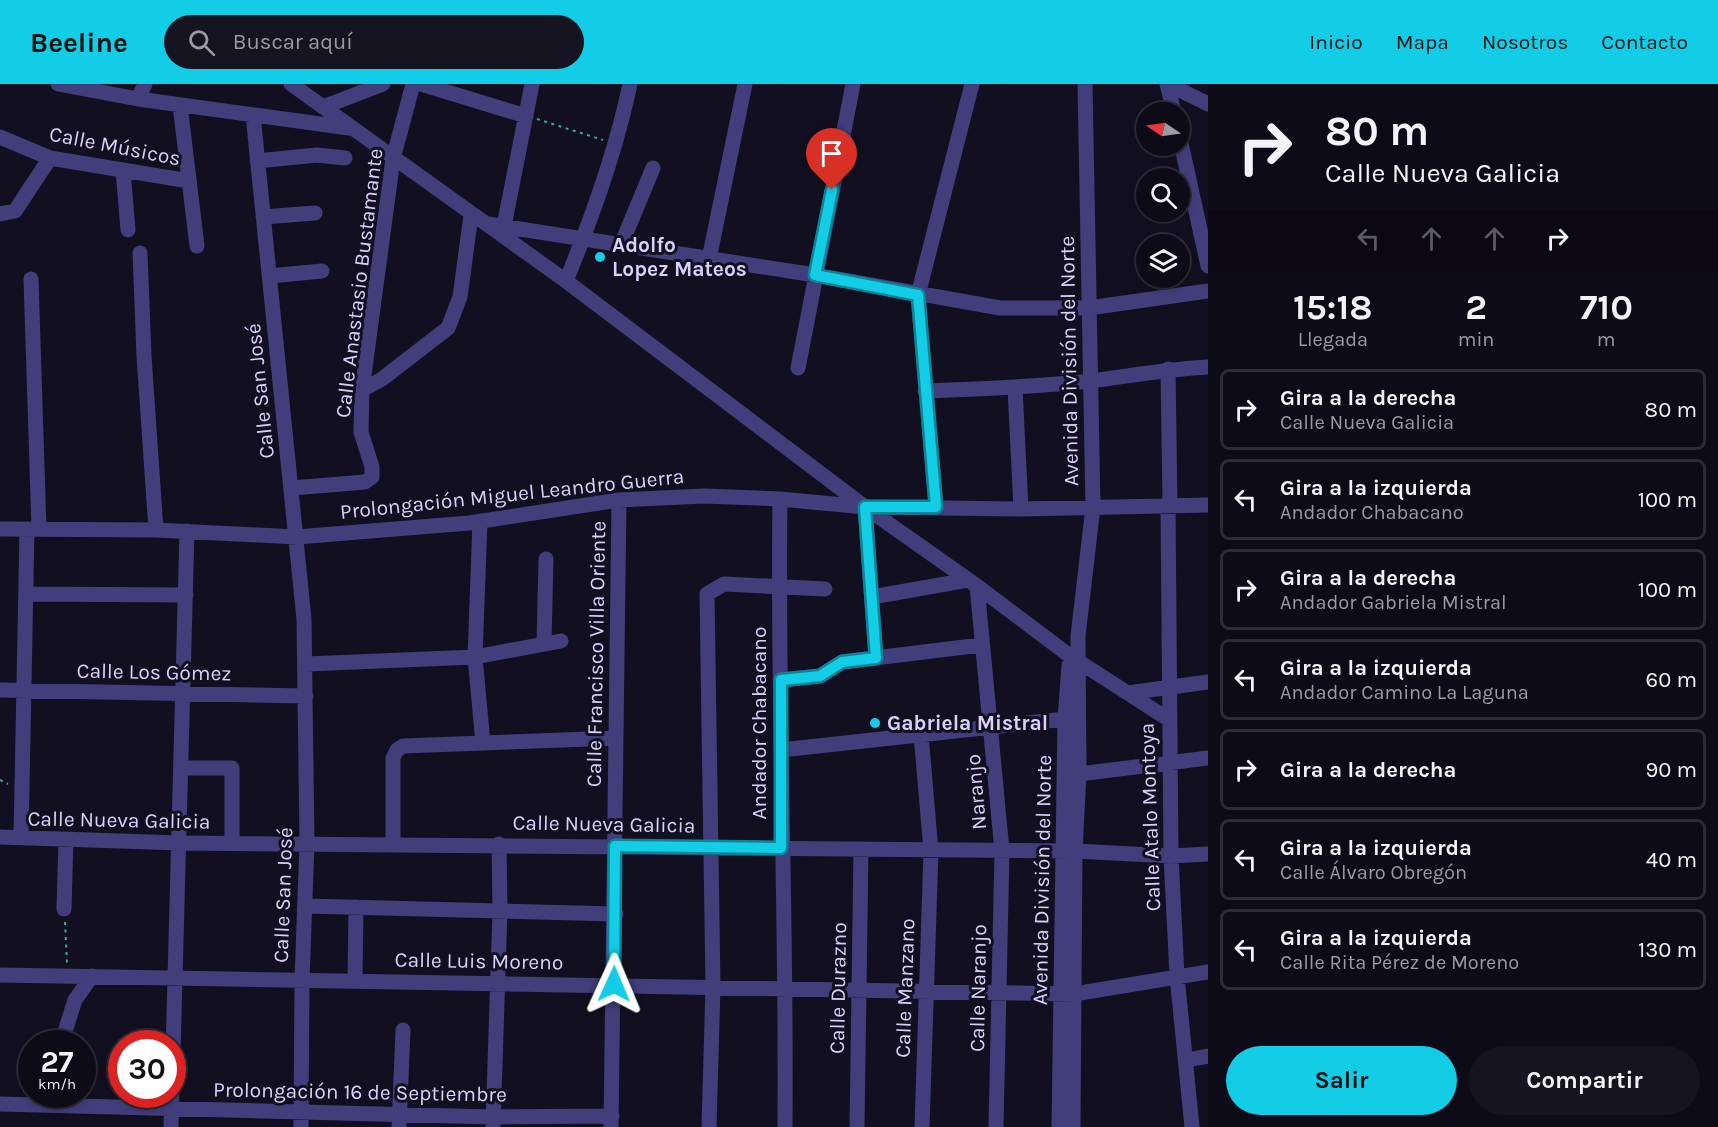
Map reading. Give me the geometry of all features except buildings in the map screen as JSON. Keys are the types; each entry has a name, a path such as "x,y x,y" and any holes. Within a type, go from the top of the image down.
{"street":[{"path":"58,84 138,99 352,128"},
{"path":"138,99 145,84"},
{"path":"291,84 471,215 566,280 865,507 1074,659 1168,720"},
{"path":"323,107 383,84"},
{"name":"Calle Anastasio Bustamante","path":"291,488 365,482 372,477 372,467 361,432 362,390 393,159 413,84"},
{"path":"421,84 526,116"},
{"path":"504,226 532,84"},
{"path":"566,280 583,238 614,143 630,84"},
{"path":"709,259 745,84"},
{"path":"798,368 853,84"},
{"path":"936,507 918,295 972,84"},
{"name":"Avenida División del Norte","path":"1072,775 1065,719 1078,636 1093,507 1085,84"},
{"path":"1168,84 1208,104"},
{"path":"1168,84 1172,102"},
{"path":"180,105 197,246"},
{"name":"Calle San José","path":"252,114 297,537 306,664 307,843 302,980 302,1119"},
{"name":"Calle Músicos","path":"0,137 50,158 189,181"},
{"path":"257,161 317,155 345,158"},
{"path":"1187,156 1202,200 1207,259"},
{"path":"0,214 15,211 50,158"},
{"path":"621,244 653,168"},
{"path":"123,170 128,230"},
{"path":"263,217 315,213"},
{"path":"362,390 382,379 448,328 460,297 471,215"},
{"path":"485,223 815,275 1000,308 1089,308 1208,291"},
{"path":"140,253 144,356 156,530"},
{"path":"270,276 322,271"},
{"path":"21,838 26,594 33,529 32,279"},
{"path":"926,391 1016,388 1092,381 1168,369 1208,367"},
{"name":"Calle Atalo Montoya","path":"1168,369 1167,689 1171,856 1177,976 1192,1127"},
{"path":"1016,388 1021,509"},
{"name":"Prolongación Miguel Leandro Guerra","path":"0,529 156,530 297,537 480,521 619,500 704,496 780,499 865,507 1021,509 1208,504"},
{"name":"Andador Chabacano","path":"780,499 781,848 786,988 785,1127"},
{"name":"Calle Francisco Villa Oriente","path":"612,1121 619,500"},
{"path":"865,507 876,658"},
{"path":"480,521 475,657 483,743"},
{"path":"174,1030 188,531"},
{"path":"544,643 546,559"},
{"path":"872,597 972,583"},
{"name":"Naranjo","path":"972,583 992,726 1002,851"},
{"path":"709,1127 713,986 707,594 717,586 724,584 779,589 825,589"},
{"path":"26,594 186,595"},
{"path":"306,664 475,657 561,641"},
{"path":"781,680 820,676 842,662 981,645"},
{"name":"Avenida División del Norte","path":"1059,1127 1067,993 1074,659"},
{"path":"1128,693 1208,682"},
{"name":"Calle Los Gómez","path":"0,690 306,696"},
{"path":"781,750 1065,719"},
{"name":"Calle Manzano","path":"921,734 931,851 922,1127"},
{"path":"393,844 393,758 397,750 403,746 616,738"},
{"path":"1072,775 1208,758"},
{"path":"182,768 232,768 232,843"},
{"name":"Calle Nueva Galicia","path":"0,837 180,843 499,844 1069,851 1171,856 1208,854"},
{"path":"64,909 66,840"},
{"path":"493,1122 500,910 499,844"},
{"name":"Calle Durazno","path":"857,1127 861,850"},
{"name":"Calle Naranjo","path":"996,1127 1002,851"},
{"path":"306,906 616,914"},
{"path":"355,980 356,907"},
{"name":"Calle Luis Moreno","path":"0,975 1067,993 1208,972"},
{"path":"65,1030 75,1000 92,976"},
{"name":"Avenida División del Norte","path":"1067,993 1073,1127"},
{"path":"399,1121 403,1030"},
{"path":"1187,1060 1208,1056"},
{"name":"Prolongación 16 de Septiembre","path":"0,1104 18,1102"},
{"path":"171,1127 172,1108"},
{"name":"Prolongación 16 de Septiembre","path":"172,1108 302,1119 612,1121"}],"path":[{"path":"526,116 614,143"},
{"path":"64,909 67,976"}],"place":[{"name":"Adolfo Lopez Mateos","path":"600,257"},
{"name":"Gabriela Mistral","path":"875,723"}],"route":[{"path":"614,984 615,846 781,848 781,680 820,676 842,662 876,658 865,507 936,507 918,295 815,275 832,190"}]}
